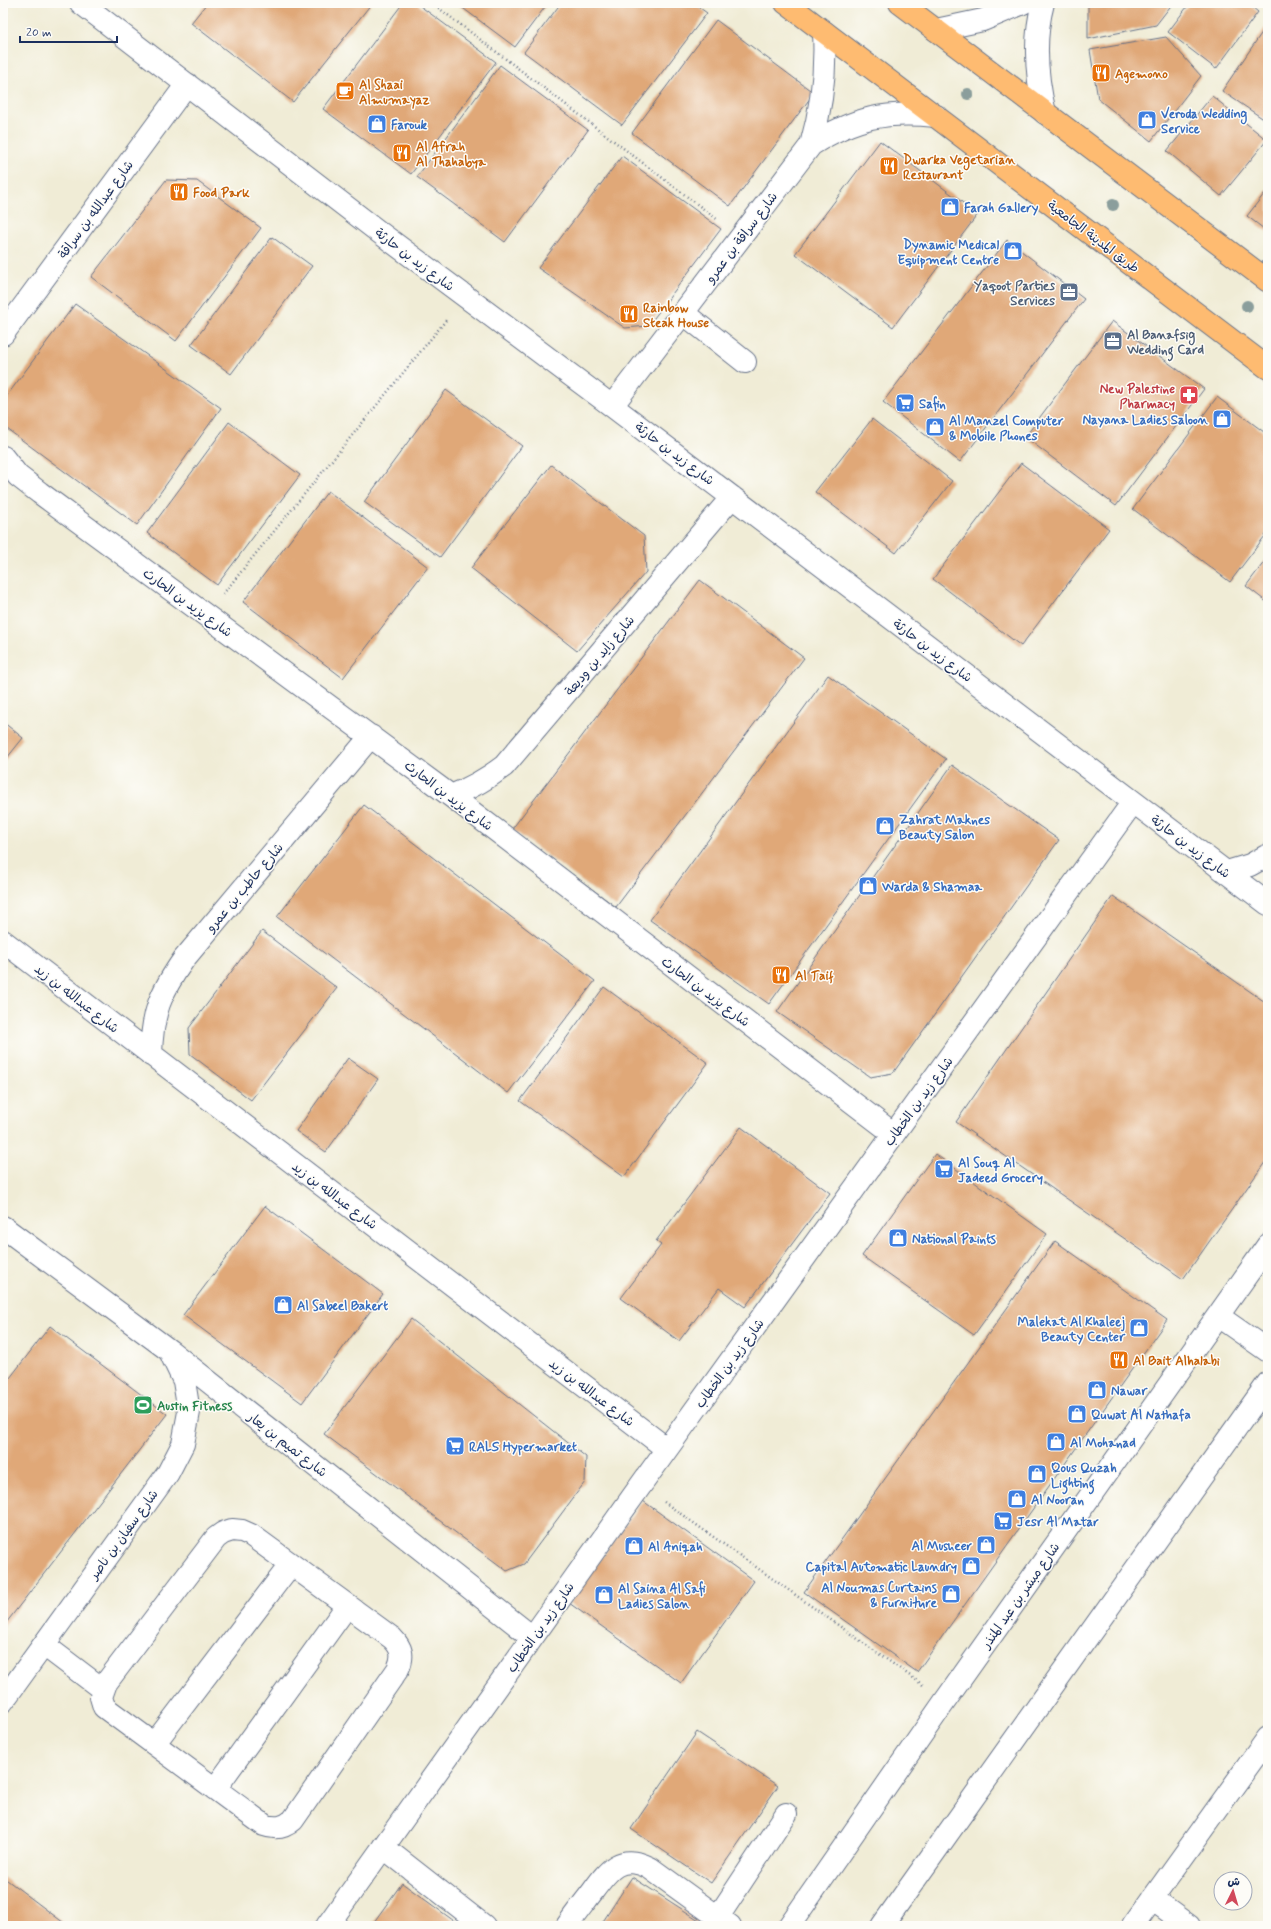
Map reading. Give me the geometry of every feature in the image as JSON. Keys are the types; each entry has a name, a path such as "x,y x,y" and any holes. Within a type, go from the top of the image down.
{"main road":[{"name":"طريق المدينة الجامعية","path":"786,3 1268,368"},
{"path":"900,3 1268,281"}],"street":[{"name":"شارع زيد بن حارثة","path":"81,3 465,297 612,406 1268,904"},
{"path":"936,30 983,20 1006,12 1023,3"},
{"path":"1044,3 1037,37 1036,63 1039,88 1045,112"},
{"name":"شارع سراقة بن عمرو","path":"612,406 811,145 822,100 825,54 824,32"},
{"name":"شارع عبدالله بن سراقة","path":"3,334 187,84"},
{"name":"شارع سراقة بن عمرو","path":"811,145 850,124 871,117 892,114 936,116"},
{"path":"683,313 745,362"},
{"name":"شارع يزيد بن الحارث","path":"3,457 18,476 40,493 451,796 894,1134"},
{"name":"شارع زايد بن وديعة","path":"451,796 470,789 504,766 732,497"},
{"name":"شارع حاطب بن عمرو","path":"151,1055 152,1029 158,1003 169,980 184,959 371,736"},
{"name":"شارع زيد بن الخطاب","path":"327,1926 532,1637 1133,802"},
{"path":"1227,872 1250,865 1268,855"},
{"name":"شارع عبدالله بن زيد","path":"3,941 667,1449"},
{"name":"شارع تميم بن يعار","path":"3,1227 170,1351 532,1637"},
{"name":"شارع مبشر بن عبد المنذر","path":"789,1926 945,1701 1268,1245"},
{"path":"1218,1316 1268,1351"},
{"name":"شارع سفيان بن ناصر","path":"3,1701 168,1473 183,1444 189,1412 184,1380 170,1351"},
{"path":"882,1926 1268,1383"},
{"path":"232,1530 242,1531 291,1564 347,1606 398,1644 402,1652 402,1661 293,1820 287,1825 279,1828 264,1825 104,1707 101,1697 102,1689 216,1538 223,1533 232,1530"},
{"path":"154,1744 291,1564"},
{"path":"215,1789 347,1606"},
{"path":"44,1645 102,1689"},
{"path":"1133,1926 1268,1738"},
{"path":"567,1926 607,1872 616,1865 628,1862 640,1862 650,1868 724,1921 786,1814"},
{"path":"383,1847 484,1926"},
{"path":"1152,1899 1189,1926"}],"path":[{"path":"432,3 741,237"},
{"path":"206,615 465,297"},
{"path":"641,1485 945,1701"}],"building":[{"path":"207,3 372,3 293,102 191,23"},
{"path":"403,3 416,3 496,62 411,174 323,109"},
{"path":"456,3 548,3 515,47"},
{"path":"561,3 693,3 707,13 622,125 524,52"},
{"path":"1088,3 1173,3 1156,25 1088,39"},
{"path":"1190,3 1247,3 1258,12 1216,69 1168,32"},
{"path":"716,20 814,93 730,206 632,133"},
{"path":"1265,28 1268,30 1268,122 1222,91"},
{"path":"1166,37 1201,76 1151,141 1098,99 1090,50"},
{"path":"500,65 588,130 505,242 417,177"},
{"path":"1212,96 1267,140 1221,196 1167,151"},
{"path":"880,141 978,214 893,327 795,254"},
{"path":"622,156 721,229 648,326 625,328 538,268"},
{"path":"166,180 197,181 261,228 176,341 91,277"},
{"path":"1268,189 1268,232 1247,216"},
{"path":"272,237 312,266 231,374 191,345"},
{"path":"1007,240 1084,299 960,462 883,402"},
{"path":"75,304 221,408 137,525 3,426 3,401"},
{"path":"1112,321 1204,389 1116,506 1025,437"},
{"path":"446,390 522,446 440,557 364,502"},
{"path":"1217,397 1268,435 1268,532 1230,582 1133,509"},
{"path":"872,419 952,481 896,553 815,492"},
{"path":"229,422 300,475 217,585 147,533"},
{"path":"1021,463 1109,529 1021,646 933,579"},
{"path":"551,465 644,536 646,572 577,651 471,568"},
{"path":"328,491 428,567 343,678 243,602"},
{"path":"1268,557 1268,603 1246,586"},
{"path":"700,580 804,658 616,907 512,829"},
{"path":"828,675 946,759 769,1004 650,920"},
{"path":"3,722 23,738 3,763"},
{"path":"952,765 1059,840 893,1073 870,1077 777,1012"},
{"path":"364,805 595,981 508,1093 277,917"},
{"path":"1113,896 1268,1004 1268,1158 1183,1279 956,1122"},
{"path":"262,931 337,988 251,1100 190,1054 189,1028"},
{"path":"604,987 708,1063 624,1177 520,1101"},
{"path":"348,1058 378,1079 326,1152 296,1131"},
{"path":"741,1127 830,1193 745,1307 719,1288 679,1341 621,1298 661,1245 656,1241"},
{"path":"935,1154 1047,1234 974,1335 862,1256"},
{"name":"Al Sabeel Bakert","path":"265,1206 383,1294 302,1403 183,1315"},
{"path":"1055,1241 1167,1320 917,1672 804,1592"},
{"name":"RALS Hypermarket","path":"411,1319 586,1457 585,1482 524,1564 507,1571 324,1434"},
{"path":"50,1326 167,1414 3,1627 3,1387"},
{"path":"643,1501 754,1581 681,1683 569,1603"},
{"path":"697,1732 778,1786 711,1883 631,1829"},
{"path":"3,1877 64,1923 62,1926 3,1926"},
{"path":"632,1877 702,1922 699,1926 600,1926"},
{"path":"402,1883 461,1926 371,1926"}],"place":[{"name":"Agemono","path":"1101,73"},
{"name":"Al Shaai Almumayaz","path":"345,91"},
{"name":"Veroda Wedding Service","path":"1147,120"},
{"name":"Farouk","path":"377,124"},
{"name":"Al Afrah Al Thahabya","path":"402,153"},
{"name":"Dwarka Vegetarian Restaurant","path":"889,166"},
{"name":"Food Park","path":"179,192"},
{"name":"Farah Gallery","path":"950,207"},
{"name":"Dynamic Medical Equipment Centre","path":"1013,251"},
{"name":"Yaqoot Parties Services","path":"1069,292"},
{"name":"Rainbow Steak House","path":"629,314"},
{"name":"Al Banafsig Wedding Card","path":"1113,341"},
{"name":"New Palestine Pharmacy","path":"1189,395"},
{"name":"Safin","path":"905,403"},
{"name":"Nayana Ladies Saloon","path":"1222,419"},
{"name":"Al Manzel Computer & Mobile Phones","path":"935,427"},
{"name":"Zahrat Maknes Beauty Salon","path":"885,826"},
{"name":"Warda & Shamaa","path":"868,886"},
{"name":"Al Taif","path":"781,975"},
{"name":"Al Souq Al Jadeed Grocery","path":"944,1169"},
{"name":"National Paints","path":"898,1238"},
{"name":"Al Sabeel Bakert","path":"283,1305"},
{"name":"Malekat Al Khaleej Beauty Center","path":"1139,1328"},
{"name":"Al Bait Alhalabi","path":"1119,1360"},
{"name":"Nawar","path":"1097,1390"},
{"name":"Austin Fitness","path":"143,1405"},
{"name":"Quwat Al Nathafa","path":"1077,1414"},
{"name":"Al Mohanad","path":"1056,1442"},
{"name":"RALS Hypermarket","path":"455,1446"},
{"name":"Qous Quzah Lighting","path":"1037,1474"},
{"name":"Al Nooran","path":"1017,1499"},
{"name":"Jesr Al Matar","path":"1003,1521"},
{"name":"Al Musheer","path":"986,1545"},
{"name":"Al Aniqah","path":"634,1546"},
{"name":"Capital Automatic Laundry","path":"971,1566"},
{"name":"Al Noumas Curtains & Furniture","path":"951,1594"},
{"name":"Al Saina Al Safi Ladies Salon","path":"604,1595"}]}
